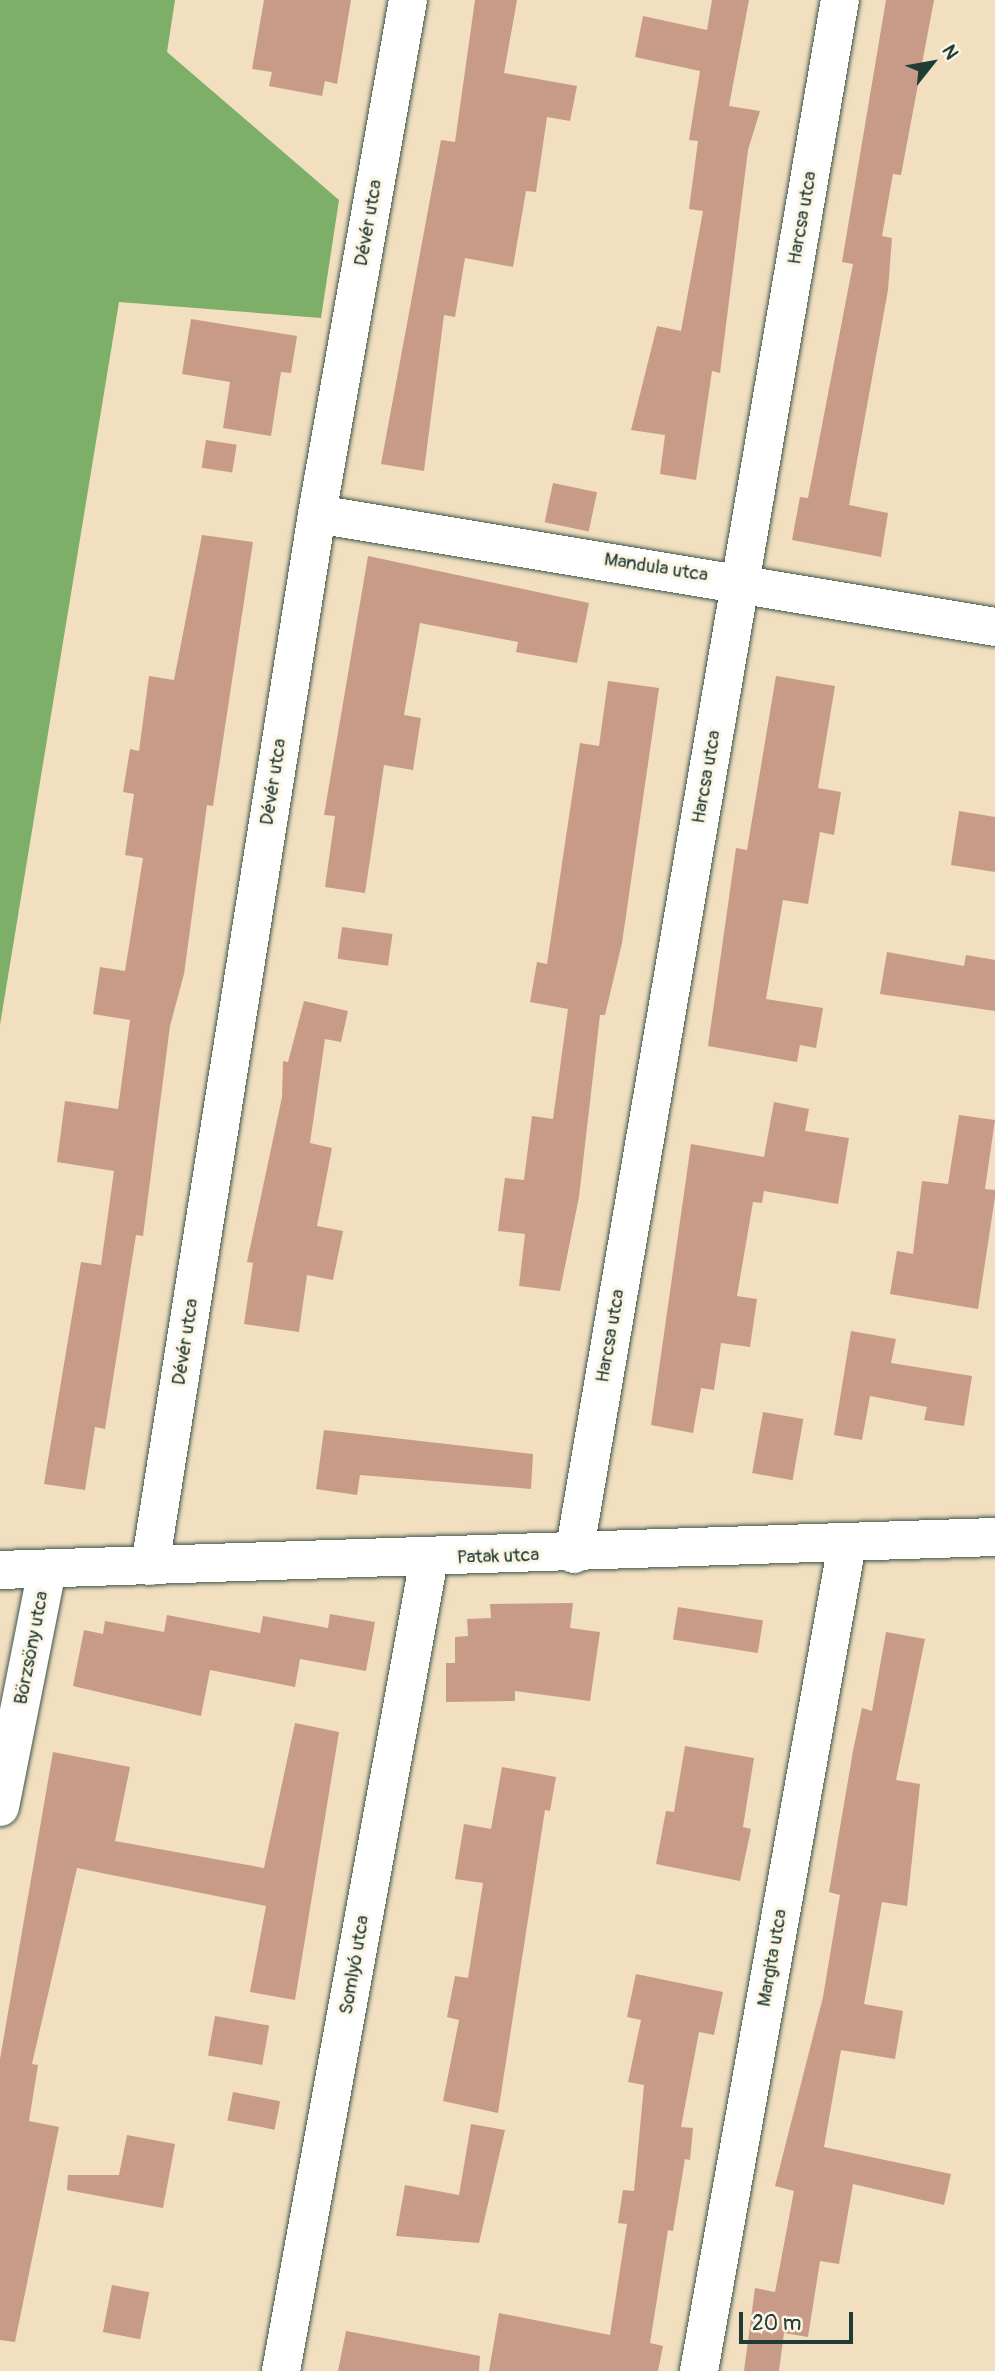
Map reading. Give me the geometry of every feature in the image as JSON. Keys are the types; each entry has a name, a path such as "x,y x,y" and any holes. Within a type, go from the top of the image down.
{"street":[{"name":"Dévér utca","path":"150,1566 317,514 408,0"},
{"name":"Harcsa utca","path":"574,1554 840,0"},
{"name":"Mandula utca","path":"317,514 741,581 995,626"},
{"name":"Patak utca","path":"0,1570 429,1559 995,1537"},
{"name":"Margita utca","path":"699,2371 847,1544"},
{"name":"Somlyó utca","path":"281,2371 429,1559"},
{"name":"Börzsöny utca","path":"0,1807 47,1570"}],"green space":[{"path":"0,0 175,0 167,52 339,200 321,318 119,302 0,1025"}],"building":[{"path":"264,0 351,0 337,84 325,81 322,96 269,86 272,72 252,69"},
{"path":"475,0 517,0 504,73 577,86 570,121 547,117 536,192 526,191 513,267 465,258 455,317 444,315 424,471 381,464 441,140 455,142"},
{"path":"712,0 749,0 729,106 760,111 748,150 720,373 712,371 696,480 660,474 665,435 631,430 657,326 681,331 703,211 689,209 698,141 689,140 700,71 635,57 643,16 707,30"},
{"path":"886,0 934,0 901,175 893,174 882,236 892,238 888,290 849,505 888,513 881,557 792,540 800,497 808,498 853,264 842,262"},
{"path":"191,319 297,336 291,373 281,372 271,436 223,428 230,382 182,374"},
{"path":"206,440 237,445 232,473 202,468"},
{"path":"553,483 597,492 589,531 545,522"},
{"path":"202,535 253,542 213,806 207,805 184,974 170,1026 143,1236 136,1235 105,1429 95,1427 85,1490 44,1484 81,1262 101,1265 114,1171 57,1162 65,1101 118,1109 130,1020 93,1014 100,967 125,971 143,858 125,855 134,794 123,792 130,749 139,751 149,676 174,680"},
{"path":"368,556 589,603 577,663 516,652 518,642 420,623 404,715 421,718 413,770 384,765 365,893 325,887 335,816 324,815"},
{"path":"776,676 835,686 818,788 841,792 834,835 820,832 808,904 783,900 766,999 823,1008 816,1048 800,1045 797,1062 708,1046 736,848 747,850"},
{"path":"608,681 659,688 622,943 605,1015 600,1015 579,1197 560,1291 519,1286 525,1234 498,1231 505,1178 524,1180 532,1116 553,1119 568,1009 530,1002 537,962 547,964 580,743 599,746"},
{"path":"959,811 995,817 995,872 951,865"},
{"path":"342,927 393,934 388,966 338,959"},
{"path":"887,952 964,966 966,955 995,960 995,1011 880,994"},
{"path":"304,1001 348,1011 341,1042 325,1039 310,1143 332,1148 317,1226 343,1231 333,1280 307,1275 299,1332 244,1324 253,1263 247,1262 282,1097 283,1061 288,1062"},
{"path":"774,1102 809,1109 805,1131 849,1138 838,1204 764,1191 762,1203 753,1202 737,1296 757,1299 750,1347 721,1343 714,1390 701,1388 693,1433 651,1425 691,1144 764,1157"},
{"path":"959,1115 995,1120 985,1189 995,1190 995,1197 978,1309 890,1294 897,1251 913,1254 922,1181 948,1184"},
{"path":"851,1331 896,1339 891,1363 972,1376 964,1426 924,1420 927,1407 870,1396 862,1440 834,1435"},
{"path":"763,1412 803,1419 793,1480 752,1473"},
{"path":"324,1430 533,1454 531,1489 360,1475 357,1495 316,1489"},
{"path":"573,1603 570,1628 600,1632 590,1701 515,1691 515,1701 446,1702 446,1663 455,1663 455,1637 468,1636 467,1619 491,1618 490,1604"},
{"path":"678,1607 763,1620 758,1653 673,1640"},
{"path":"330,1614 375,1622 366,1671 300,1659 295,1687 210,1670 201,1716 73,1686 84,1630 103,1634 105,1621 164,1632 167,1615 260,1633 263,1616 328,1628"},
{"path":"886,1632 925,1639 896,1780 920,1784 907,1906 882,1902 864,2004 903,2011 895,2059 841,2050 824,2147 951,2174 944,2205 853,2184 839,2264 820,2261 808,2337 784,2333 779,2371 744,2371 755,2288 775,2292 794,2191 775,2186 823,1997 840,1895 829,1892 853,1751 862,1708 872,1711"},
{"path":"295,1723 339,1732 295,2000 250,1992 266,1906 77,1868 32,2064 38,2065 29,2121 59,2127 15,2342 0,2340 0,2059 53,1752 130,1767 115,1841 264,1868"},
{"path":"685,1746 754,1758 743,1827 751,1829 740,1881 656,1864 666,1811 674,1812"},
{"path":"502,1767 556,1777 550,1811 545,1810 498,2113 443,2101 459,2020 447,2017 455,1976 468,1978 483,1883 455,1879 464,1824 491,1829"},
{"path":"636,1974 723,1992 714,2035 699,2032 681,2127 693,2128 690,2160 685,2159 673,2231 668,2230 650,2343 663,2346 658,2371 489,2371 499,2313 610,2335 627,2224 618,2223 623,2190 634,2191 644,2085 628,2082 641,2020 627,2017"},
{"path":"215,2016 269,2026 262,2065 208,2055"},
{"path":"233,2092 280,2101 275,2130 227,2120"},
{"path":"471,2124 505,2130 479,2243 396,2236 405,2185 459,2195"},
{"path":"127,2135 175,2144 163,2208 67,2190 68,2175 119,2175"},
{"path":"112,2285 149,2292 140,2339 103,2332"},
{"path":"346,2331 480,2356 479,2371 338,2371"}]}
